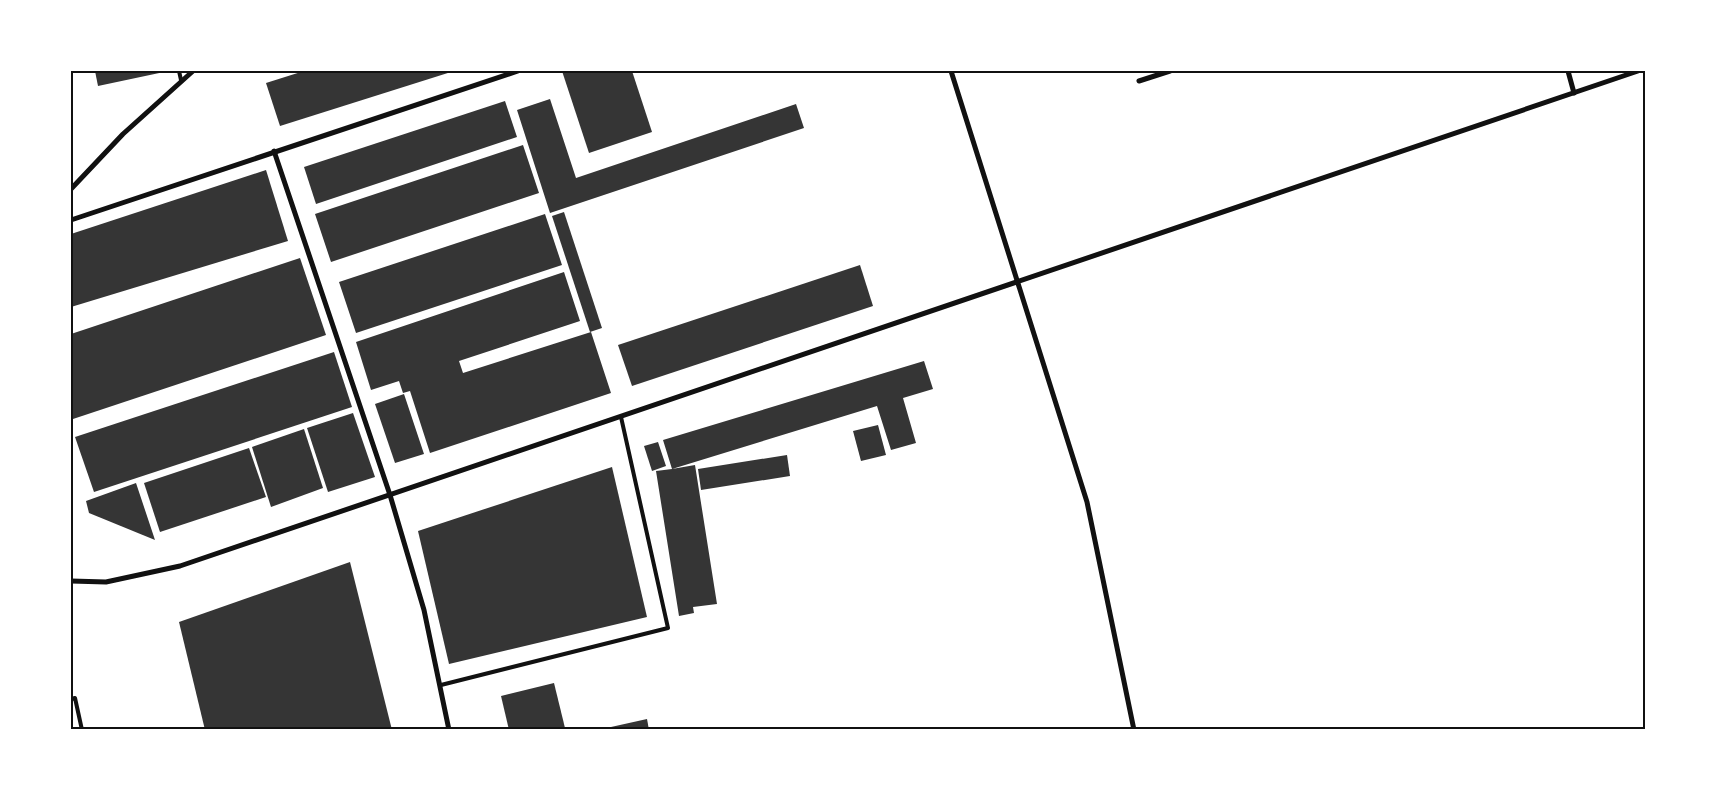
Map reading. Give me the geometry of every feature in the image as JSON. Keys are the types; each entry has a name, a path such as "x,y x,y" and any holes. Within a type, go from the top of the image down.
{"street":[{"path":"71,189 123,134 193,71"},
{"path":"71,220 518,71"},
{"path":"951,71 1016,282 1087,502 1134,730"},
{"path":"1139,81 1170,71"},
{"path":"1568,71 1574,93"},
{"path":"71,581 106,582 180,566 1638,71"},
{"path":"274,151 390,495 424,610 449,730"}],"lane":[{"path":"179,71 181,80"},
{"path":"441,685 668,628 621,416"},
{"path":"71,699 75,698 82,730"}],"building":[{"path":"95,71 163,71 164,72 98,86"},
{"path":"304,71 451,72 280,126 266,83"},
{"path":"562,71 632,71 652,132 589,153"},
{"path":"550,99 576,178 796,104 804,128 550,213 517,110"},
{"path":"505,101 517,137 316,204 304,167"},
{"path":"523,145 539,193 331,262 315,214"},
{"path":"266,170 288,241 71,307 71,234"},
{"path":"564,212 602,328 590,332 552,216"},
{"path":"545,214 562,265 356,333 339,282"},
{"path":"300,258 326,335 73,419 71,334"},
{"path":"860,265 873,306 632,386 618,345"},
{"path":"564,272 580,321 459,361 463,373 591,332 611,393 430,453 410,391 403,393 399,381 371,390 356,342"},
{"path":"334,352 352,407 94,492 75,437"},
{"path":"924,361 933,389 903,398 916,443 891,450 877,406 672,469 663,440"},
{"path":"404,394 424,454 395,463 375,404"},
{"path":"353,413 375,477 328,492 307,428"},
{"path":"878,425 886,455 861,461 853,431"},
{"path":"304,429 323,488 271,507 252,447"},
{"path":"658,442 666,466 652,471 644,446"},
{"path":"249,448 266,497 160,532 144,483"},
{"path":"787,455 790,476 701,490 698,469"},
{"path":"695,465 717,604 693,607 694,613 679,616 656,471"},
{"path":"612,467 647,617 449,664 418,531"},
{"path":"136,483 155,540 89,513 86,501"},
{"path":"350,562 392,730 205,730 179,622"},
{"path":"554,683 565,728 556,730 509,730 501,696"},
{"path":"647,719 649,730 602,729"}]}
